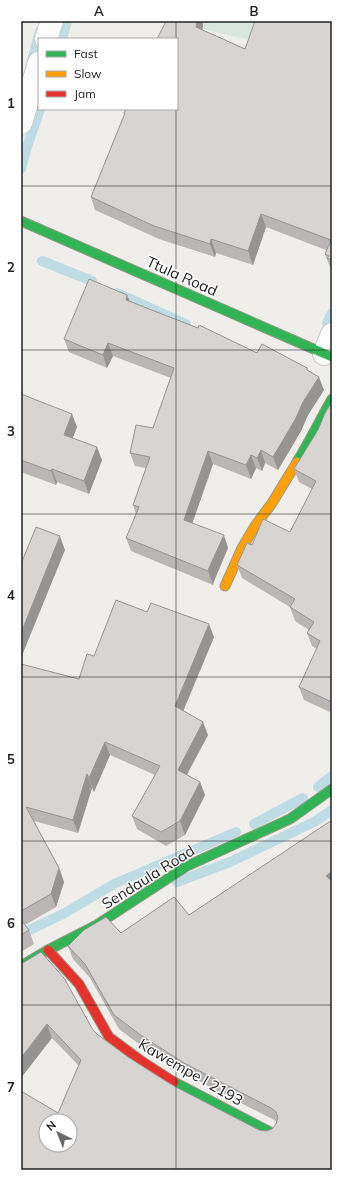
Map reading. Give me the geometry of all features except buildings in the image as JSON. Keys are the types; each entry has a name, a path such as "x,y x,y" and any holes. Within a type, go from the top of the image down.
{"street":[{"path":"46,38 52,21"},
{"path":"21,123 38,66"},
{"name":"Ttula Road","path":"21,221 329,349"},
{"path":"225,586 242,548 254,526 272,503 312,437 319,421 332,399"},
{"name":"Sendaula Road","path":"21,966 48,950 95,926 187,866 290,819 325,795 332,788"},
{"name":"Kawempe I 2193","path":"48,950 79,984 109,1037 140,1060 183,1087 270,1132"}],"shaded area":[{"path":"168,21 332,21 332,59"}],"waterway":[{"path":"62,38 67,21"},
{"path":"38,38 40,31"},
{"path":"30,67 38,38"},
{"path":"21,169 40,110"},
{"path":"42,261 92,281"},
{"path":"117,293 186,324"},
{"path":"327,323 332,313"},
{"path":"318,787 332,776"},
{"path":"254,824 303,798"},
{"path":"177,882 230,862 314,822 332,810"},
{"path":"21,934 63,914 114,884 236,832"}],"traffic: fast":[{"path":"21,221 332,357"},
{"path":"297,462 332,399"},
{"path":"21,966 48,950 95,926 187,866 290,819 332,789"},
{"path":"174,1082 270,1132"}],"traffic: slow":[{"path":"225,586 242,548 297,462"}],"traffic: jam":[{"path":"48,950 79,984 109,1037 140,1060 174,1082"}]}
